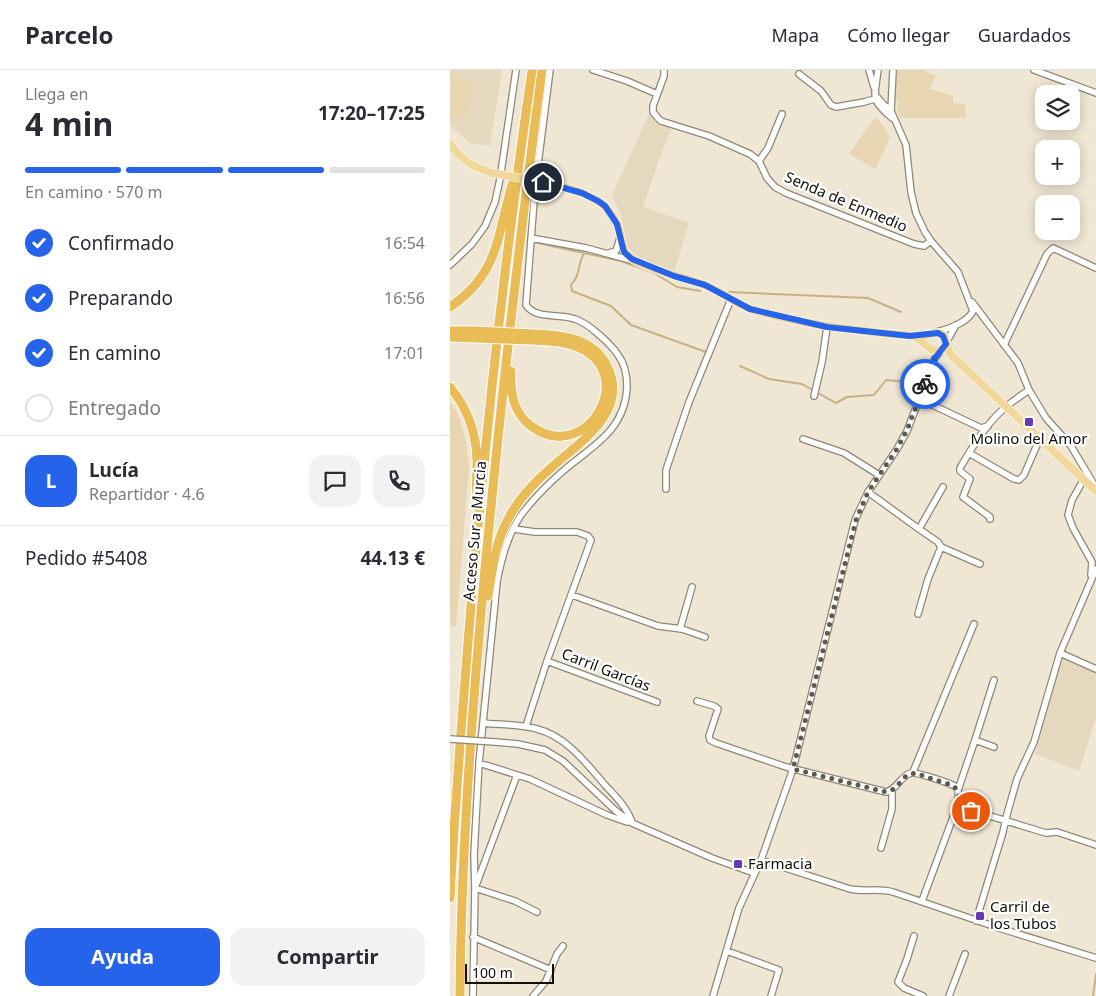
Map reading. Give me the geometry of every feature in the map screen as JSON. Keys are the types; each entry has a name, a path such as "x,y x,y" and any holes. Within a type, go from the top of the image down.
{"highway":[{"name":"Acceso Sur a Murcia","path":"450,898 459,751 479,509 518,164 532,70"},
{"name":"Acceso Sur a Murcia","path":"460,996 464,823 474,690 490,511 521,222 542,70"},
{"path":"450,307 474,286 490,264 498,244 518,164"},
{"path":"450,331 534,337 571,337 589,346 602,358 607,365 612,380 612,394 606,414 597,427 528,490 508,517 494,552 474,690"},
{"path":"450,337 476,334"},
{"path":"507,359 511,369 512,398 519,413 527,423 536,430 556,436 577,432 589,425 600,410 606,391 604,375 598,362 586,352 570,344 534,337"},
{"path":"450,387 466,412 474,433 477,452 475,490 479,509"}],"main road":[{"path":"450,144 464,160 479,169 543,182 582,193 598,201 614,218 624,252 628,256 640,263 705,285 750,309 827,327 910,336 934,333 943,336 943,347"},
{"path":"929,348 928,338 934,333"},
{"path":"910,336 921,340 935,351 943,347"},
{"path":"943,347 1096,489"}],"street":[{"path":"450,266 472,244 485,226 495,202 516,70"},
{"path":"477,876 474,855 483,723 500,569 507,543 522,514 549,483 593,448 612,429 621,415 626,393 626,378 622,360 613,348 576,319 532,312 526,305 535,188 550,70"},
{"path":"593,70 627,81 657,94"},
{"path":"664,70 664,76 652,106 653,112 661,121 718,140 759,160 768,148 782,114"},
{"path":"874,70 875,91"},
{"path":"874,70 876,98 883,110 895,121"},
{"path":"893,70 891,110 906,145 911,192 916,213 931,241 958,272 973,311 970,316"},
{"path":"1034,70 1096,93"},
{"path":"799,74 821,91 831,105 836,107 876,98"},
{"path":"876,98 891,110"},
{"name":"Senda de Enmedio","path":"759,160 766,178 786,193 914,244 924,246 931,241"},
{"path":"605,253 616,251 620,236"},
{"path":"531,238 579,246 640,263"},
{"path":"1004,345 1050,250 1053,248 1064,252 1096,268"},
{"path":"969,298 1018,363 1029,390 1046,418 1071,446 1096,489"},
{"path":"666,489 666,470 688,402 731,299"},
{"path":"934,333 958,324 970,316 979,314 984,316"},
{"path":"713,996 739,908 761,860 793,769 856,520 868,492 897,449 920,398 936,355 958,324"},
{"path":"814,396 822,362 827,327"},
{"path":"929,348 933,355 933,363"},
{"path":"990,519 986,513 973,505 963,495 970,479 960,469 978,438 989,425 1006,406 1029,390"},
{"path":"920,398 974,425 983,428 989,425"},
{"path":"974,425 978,430 978,438"},
{"path":"969,453 1019,480 1024,475 1040,438"},
{"path":"803,439 844,453 879,475"},
{"path":"1084,479 1070,504 1068,515 1072,528 1090,558 1092,568 1090,580"},
{"path":"919,529 943,487"},
{"path":"868,492 938,542 941,547 980,564"},
{"path":"514,529 535,532 577,532 590,538 590,544 547,661 526,726"},
{"path":"918,614 928,579 941,547"},
{"path":"1090,558 1096,562"},
{"path":"976,921 1004,832 1005,821 1019,773 1034,742 1060,653 1096,569"},
{"path":"680,629 692,587"},
{"path":"572,594 658,626 680,629 706,637"},
{"path":"697,701 718,709 709,736 710,740 793,769 886,792 892,790 907,775 913,772 974,624"},
{"path":"1060,653 1096,669"},
{"name":"Carril Garcías","path":"547,661 657,702"},
{"path":"922,901 953,818 960,805 958,790 976,740 994,680"},
{"path":"483,723 526,726 549,733 571,748 626,810 632,823"},
{"path":"450,739 536,747 554,754 632,823"},
{"path":"976,740 994,747"},
{"path":"480,762 518,775 612,817 632,823 712,858 754,873"},
{"path":"913,772 951,784 958,790"},
{"path":"473,996 473,937 477,876 518,775"},
{"path":"881,848 892,809 892,790"},
{"path":"960,805 1005,821 1046,833 1056,832 1096,845"},
{"path":"612,817 617,816 619,813 624,813 626,810"},
{"path":"761,860 858,891 884,889 976,921 1096,958"},
{"path":"475,888 515,901 538,912"},
{"path":"914,936 908,958 898,982 904,988 922,996"},
{"path":"473,937 551,970"},
{"path":"534,996 546,981 557,954 563,946"},
{"path":"727,951 779,970 771,996"},
{"path":"949,996 966,954"}],"shaded area":[{"path":"450,70 502,70 490,146 470,143 450,125"},
{"path":"895,70 923,70 936,76 929,89 953,96 953,103 965,104 966,118 900,118 897,111 898,101 894,100"},
{"path":"452,77 472,81 466,119 450,116"},
{"path":"649,114 656,122 672,127 643,207 689,223 674,272 632,254 627,250 621,215 612,195"},
{"path":"875,117 883,125 890,138 875,169 849,154"},
{"path":"450,402 458,414 466,441 469,468 456,626 450,626"},
{"path":"1065,658 1096,671 1096,717 1079,771 1035,754 1060,660"}],"waterway":[{"path":"533,242 621,261 654,273 677,287 700,291"},
{"path":"584,253 576,277 571,285 572,291 611,306 631,325 706,352"},
{"path":"729,292 868,298 901,312"},
{"path":"740,366 769,379 802,384 836,403 847,397 874,395 886,380 921,383"},
{"path":"1093,996 1096,974"}],"way so far":[{"path":"925,384 907,430 860,508 823,644 793,769 886,792 894,789 907,775 913,772 954,786 958,790 958,802 960,805 971,811"}],"place":[{"name":"Molino del Amor","path":"1029,422"},
{"name":"Farmacia","path":"738,864"},
{"name":"Carril de los Tubos","path":"980,916"}],"route":[{"path":"543,182 582,193 605,206 617,224 624,252 632,259 674,276 705,285 750,309 827,327 910,336 941,334 945,338 946,344 935,358 925,384"}]}
